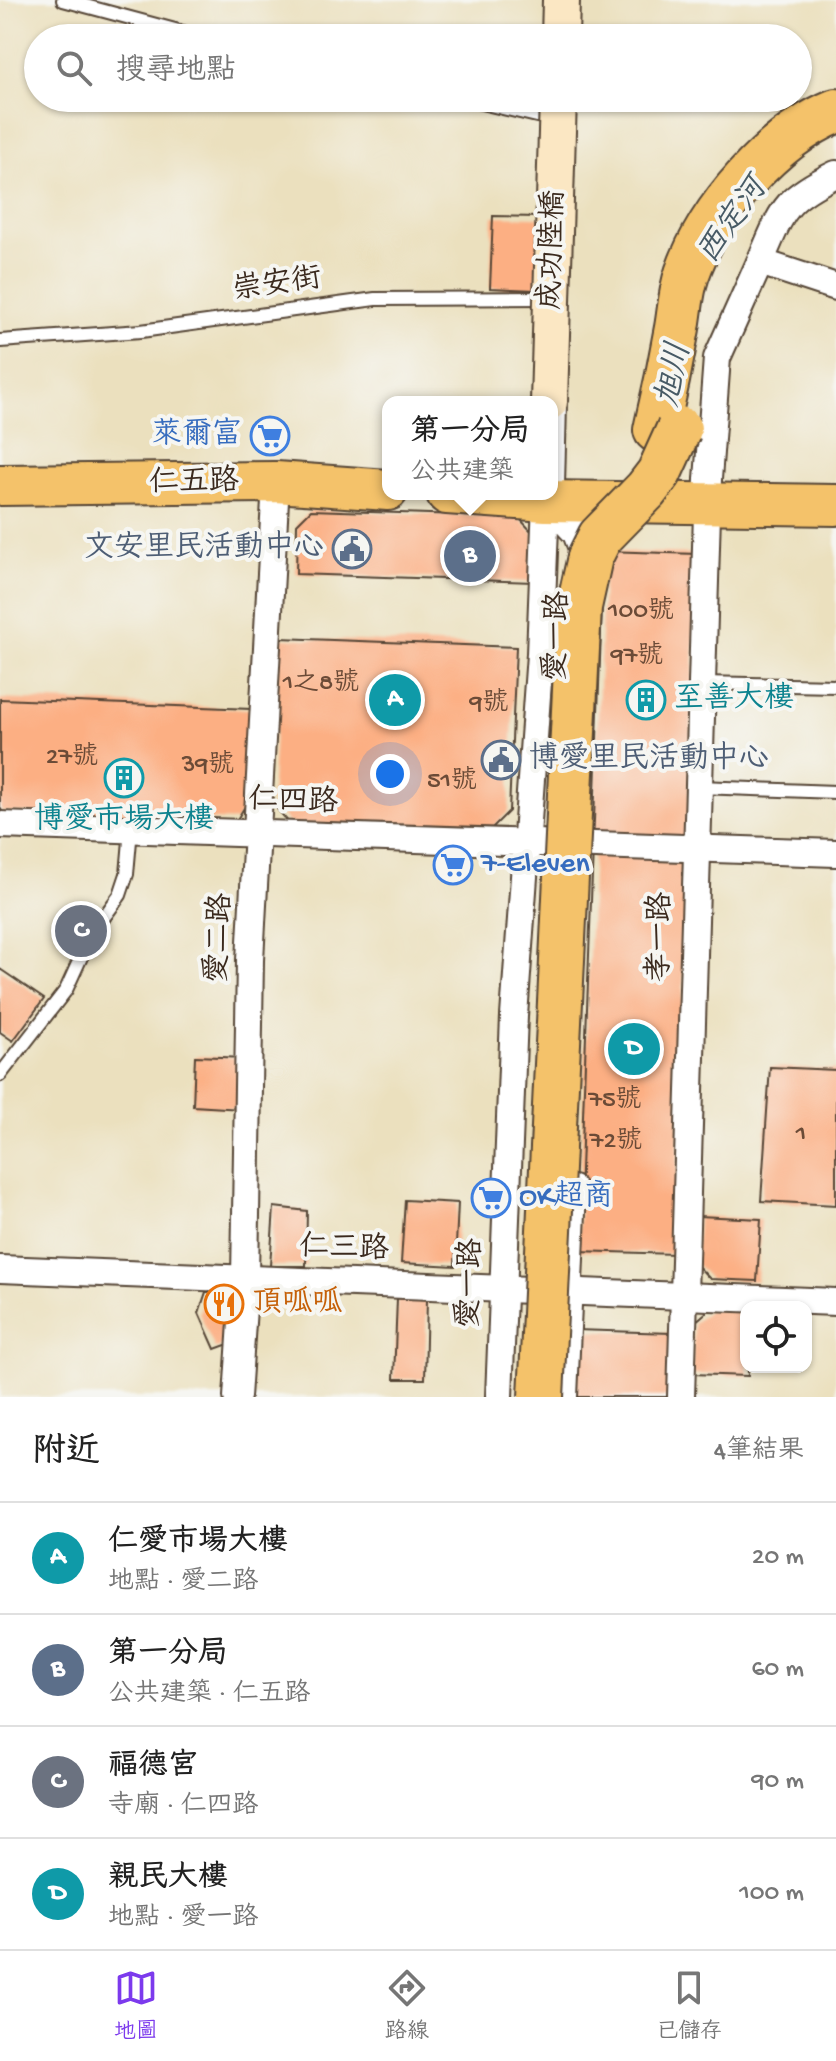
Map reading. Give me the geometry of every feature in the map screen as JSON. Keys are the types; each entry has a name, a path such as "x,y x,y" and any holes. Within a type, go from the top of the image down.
{"highway":[{"path":"527,1397 561,643 569,575 586,531 630,481 656,430 686,276 708,229 741,185 771,153 803,129 836,111"},
{"path":"541,1397 576,642 584,577 600,537 659,473 679,429 708,279 730,236 775,184 800,163 836,141"}],"main road":[{"name":"仁五路","path":"0,485 276,482 382,490"},
{"path":"558,496 604,502 706,495 836,505"}],"street":[{"path":"560,24 561,0"},
{"name":"成功陸橋","path":"549,396 559,114"},
{"name":"孝一路","path":"681,1397 706,495 717,358 781,214 793,198 836,174"},
{"path":"760,262 836,287"},
{"name":"愛二路","path":"237,1397 245,1278 250,960 276,482"},
{"name":"愛一路","path":"499,1397 514,1016 540,654 547,500"},
{"name":"愛一路","path":"551,500 576,533 594,579 564,1397"},
{"name":"仁四路","path":"0,825 836,853"},
{"name":"仁三路","path":"0,1269 836,1302"}],"lane":[{"path":"63,0 153,24"},
{"path":"549,24 550,0"},
{"path":"571,0 572,24"},
{"path":"538,396 559,114"},
{"path":"558,485 561,299 569,204"},
{"name":"崇安街","path":"0,341 141,331 375,299 561,299"},
{"path":"701,683 836,686"},
{"path":"699,787 836,792"},
{"path":"0,1075 66,990 91,935 120,895 127,874 131,829"}],"pier":[{"path":"630,450 692,452 690,533 698,547 697,554 604,551 627,531"},
{"path":"578,1251 675,1254 672,1333 575,1330"}],"building":[{"path":"493,216 539,217 537,290 490,288"},
{"path":"311,510 518,517 534,534 533,582 296,574 297,524"},
{"path":"604,551 697,554 675,1254 578,1251"},
{"path":"280,638 516,647 509,811 489,831 290,824 271,802"},
{"name":"博愛市場大樓","path":"0,699 251,709 247,803 236,821 3,812 0,808"},
{"path":"0,969 44,999 13,1041 0,1032"},
{"path":"195,1056 245,1058 242,1109 193,1106"},
{"path":"770,1067 836,1070 836,1205 761,1201"},
{"path":"405,1200 458,1203 455,1266 401,1263"},
{"path":"274,1207 307,1211 306,1266 270,1266"},
{"path":"698,1216 761,1219 757,1281 710,1279 695,1263"},
{"path":"206,1292 222,1292 236,1308 234,1342 215,1349 199,1313"},
{"path":"397,1298 427,1299 425,1379 394,1379"},
{"path":"709,1310 740,1311 740,1373 748,1373 748,1376 692,1374 694,1323"},
{"path":"575,1330 672,1333 670,1397 572,1397"}],"place":[{"name":"萊爾富","path":"270,436"},
{"name":"文安里民活動中心","path":"352,549"},
{"name":"第一分局","path":"470,556"},
{"name":"仁愛市場大樓","path":"395,700"},
{"name":"至善大樓","path":"646,700"},
{"name":"博愛里民活動中心","path":"501,760"},
{"name":"博愛市場大樓","path":"124,778"},
{"name":"7-Eleven","path":"453,865"},
{"name":"福德宮","path":"81,931"},
{"name":"親民大樓","path":"634,1049"},
{"name":"OK超商","path":"491,1198"},
{"name":"頂呱呱","path":"224,1304"}],"water label":[{"name":"西定河","path":"734,222"},
{"name":"旭川","path":"676,375"}]}
